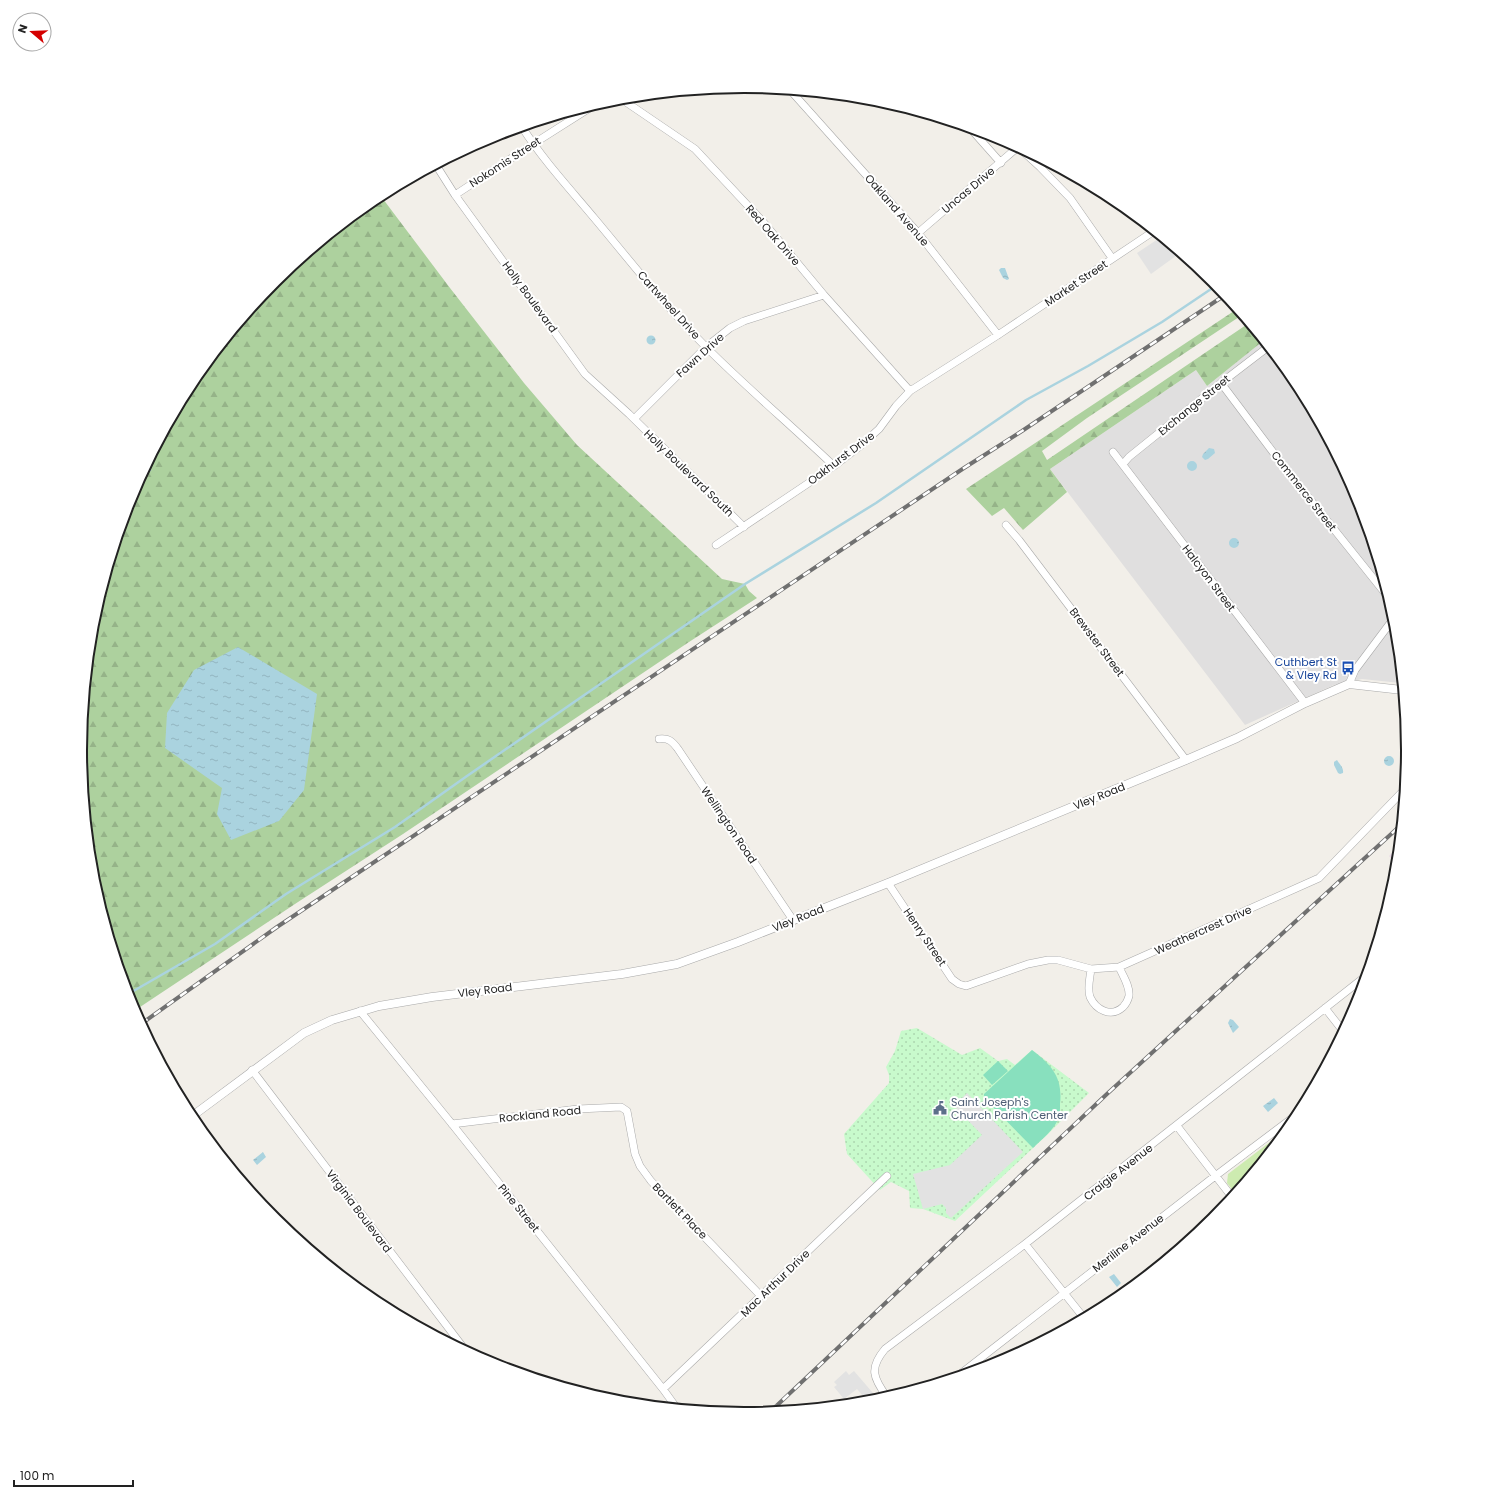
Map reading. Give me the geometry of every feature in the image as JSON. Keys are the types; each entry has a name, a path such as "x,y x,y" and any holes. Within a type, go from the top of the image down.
{"street":[{"name":"Oakland Avenue","path":"794,95 918,233 998,335"},
{"name":"Red Oak Drive","path":"629,104 695,148 768,228 824,295 910,392"},
{"name":"Nokomis Street","path":"455,195 581,113"},
{"name":"Cartwheel Drive","path":"525,131 533,144 658,295 706,347 834,466"},
{"path":"977,136 1001,163"},
{"name":"Uncas Drive","path":"918,233 1013,151"},
{"path":"1032,160 1070,198 1112,258"},
{"name":"Holly Boulevard","path":"438,169 455,195 586,374 634,419"},
{"name":"Market Street","path":"998,335 1150,234"},
{"name":"Fawn Drive","path":"634,419 706,347 730,328 744,321 824,295"},
{"name":"Oakhurst Drive","path":"716,545 834,466 879,429 896,406 910,392 998,335"},
{"name":"Exchange Street","path":"1123,464 1129,457 1265,350"},
{"name":"Commerce Street","path":"1221,383 1285,468 1381,588"},
{"name":"Holly Boulevard South","path":"634,419 744,527"},
{"name":"Halcyon Street","path":"1113,452 1305,703"},
{"name":"Brewster Street","path":"1006,525 1186,760"},
{"path":"1349,684 1355,670 1389,625"},
{"name":"Vley Road","path":"197,1113 252,1070 304,1033 332,1020 379,1006 432,997 622,974 677,964 888,883 1186,760 1305,703 1349,684 1398,690"},
{"name":"Wellington Road","path":"660,738 666,738 672,741 678,748 793,920"},
{"name":"Weathercrest Drive","path":"966,986 1028,964 1048,960 1058,960 1091,969 1119,967 1319,878 1400,794"},
{"name":"Henry Street","path":"888,883 952,979 959,984 966,986"},
{"path":"1091,969 1088,987 1091,997 1097,1007 1106,1012 1113,1013 1120,1010 1129,997 1127,983 1119,967"},
{"name":"Craigie Avenue","path":"883,1392 875,1378 874,1368 877,1361 886,1349 1025,1244 1177,1126 1358,982"},
{"path":"1325,1008 1340,1027"},
{"name":"Pine Street","path":"360,1011 452,1124 673,1403"},
{"name":"Virginia Boulevard","path":"252,1070 459,1342"},
{"name":"Rockland Road","path":"452,1124 578,1109 621,1107 628,1111"},
{"name":"Bartlett Place","path":"628,1111 635,1154 640,1166 651,1181 761,1296"},
{"name":"Meriline Avenue","path":"970,1366 1216,1175 1283,1125"},
{"path":"1177,1126 1229,1193"},
{"name":"Mac Arthur Drive","path":"663,1389 887,1176"},
{"path":"1025,1244 1081,1314"}],"shaded area":[{"path":"1157,240 1176,256 1151,274 1137,253"},
{"path":"1260,344 1290,385 1313,422 1333,459 1351,499 1366,539 1379,580 1388,622 1397,683 1362,679 1334,685 1245,725 1050,469 1196,370 1207,386"},
{"path":"967,1093 1023,1152 951,1218 946,1213 946,1208 942,1204 923,1209 913,1174 950,1165 982,1135 954,1106"},
{"path":"846,1371 849,1375 854,1371 874,1394 863,1396 857,1389 844,1399 834,1387 837,1385 834,1382"}],"green space":[{"path":"384,201 524,383 577,445 722,579 745,584 749,591 757,598 403,834 140,1007 122,961 109,920 93,836 88,793 87,750 88,707 93,664 109,580 122,539 137,499 155,459 175,421 223,350 279,285 344,229"},
{"path":"1233,312 1238,317 1087,418 1042,451 1047,460 1245,326 1260,344 1207,386 1196,370 1050,469 1067,492 1023,530 1004,508 992,516 966,489"},
{"path":"917,1028 962,1055 980,1048 998,1061 1007,1059 1015,1065 1032,1050 1089,1093 1047,1135 955,1221 923,1209 910,1208 909,1191 891,1182 880,1190 847,1154 844,1134 889,1083 889,1075 886,1067 895,1051 901,1031"},
{"path":"1032,1050 1045,1061 1055,1073 1060,1087 1059,1117 1055,1126 1033,1148 984,1098 984,1094"},
{"path":"998,1061 1008,1071 992,1085 983,1075"},
{"path":"1272,1141 1232,1189 1227,1183 1228,1174"}],"water":[{"path":"1001,268 1005,268 1009,279 1007,280 1003,278 999,270"},
{"path":"651,335 656,340 651,345 646,340"},
{"path":"1209,448 1214,449 1215,453 1205,460 1202,457 1203,454"},
{"path":"1192,461 1197,466 1192,471 1187,466"},
{"path":"1234,538 1239,543 1234,548 1229,543"},
{"path":"238,647 317,694 304,790 279,821 231,840 217,814 222,788 165,748 167,713 194,670"},
{"path":"1389,756 1394,761 1389,766 1384,761"},
{"path":"1337,760 1343,769 1343,773 1340,774 1334,765 1334,762"},
{"path":"1230,1019 1233,1020 1239,1027 1233,1033 1228,1023"},
{"path":"1274,1098 1278,1103 1268,1112 1263,1106"},
{"path":"263,1152 266,1157 257,1165 253,1160"},
{"path":"1114,1274 1121,1283 1117,1287 1109,1277"}],"waterway":[{"path":"133,991 215,944 286,894 395,827 745,584 876,503 1026,400 1088,366 1162,322 1212,288"}],"railway":[{"path":"146,1021 277,927 1221,298"},
{"path":"776,1406 1108,1093 1396,830"}],"place":[{"name":"Cuthbert St & Vley Rd","path":"1348,668"},
{"name":"Saint Joseph's Church Parish Center","path":"940,1108"}]}
